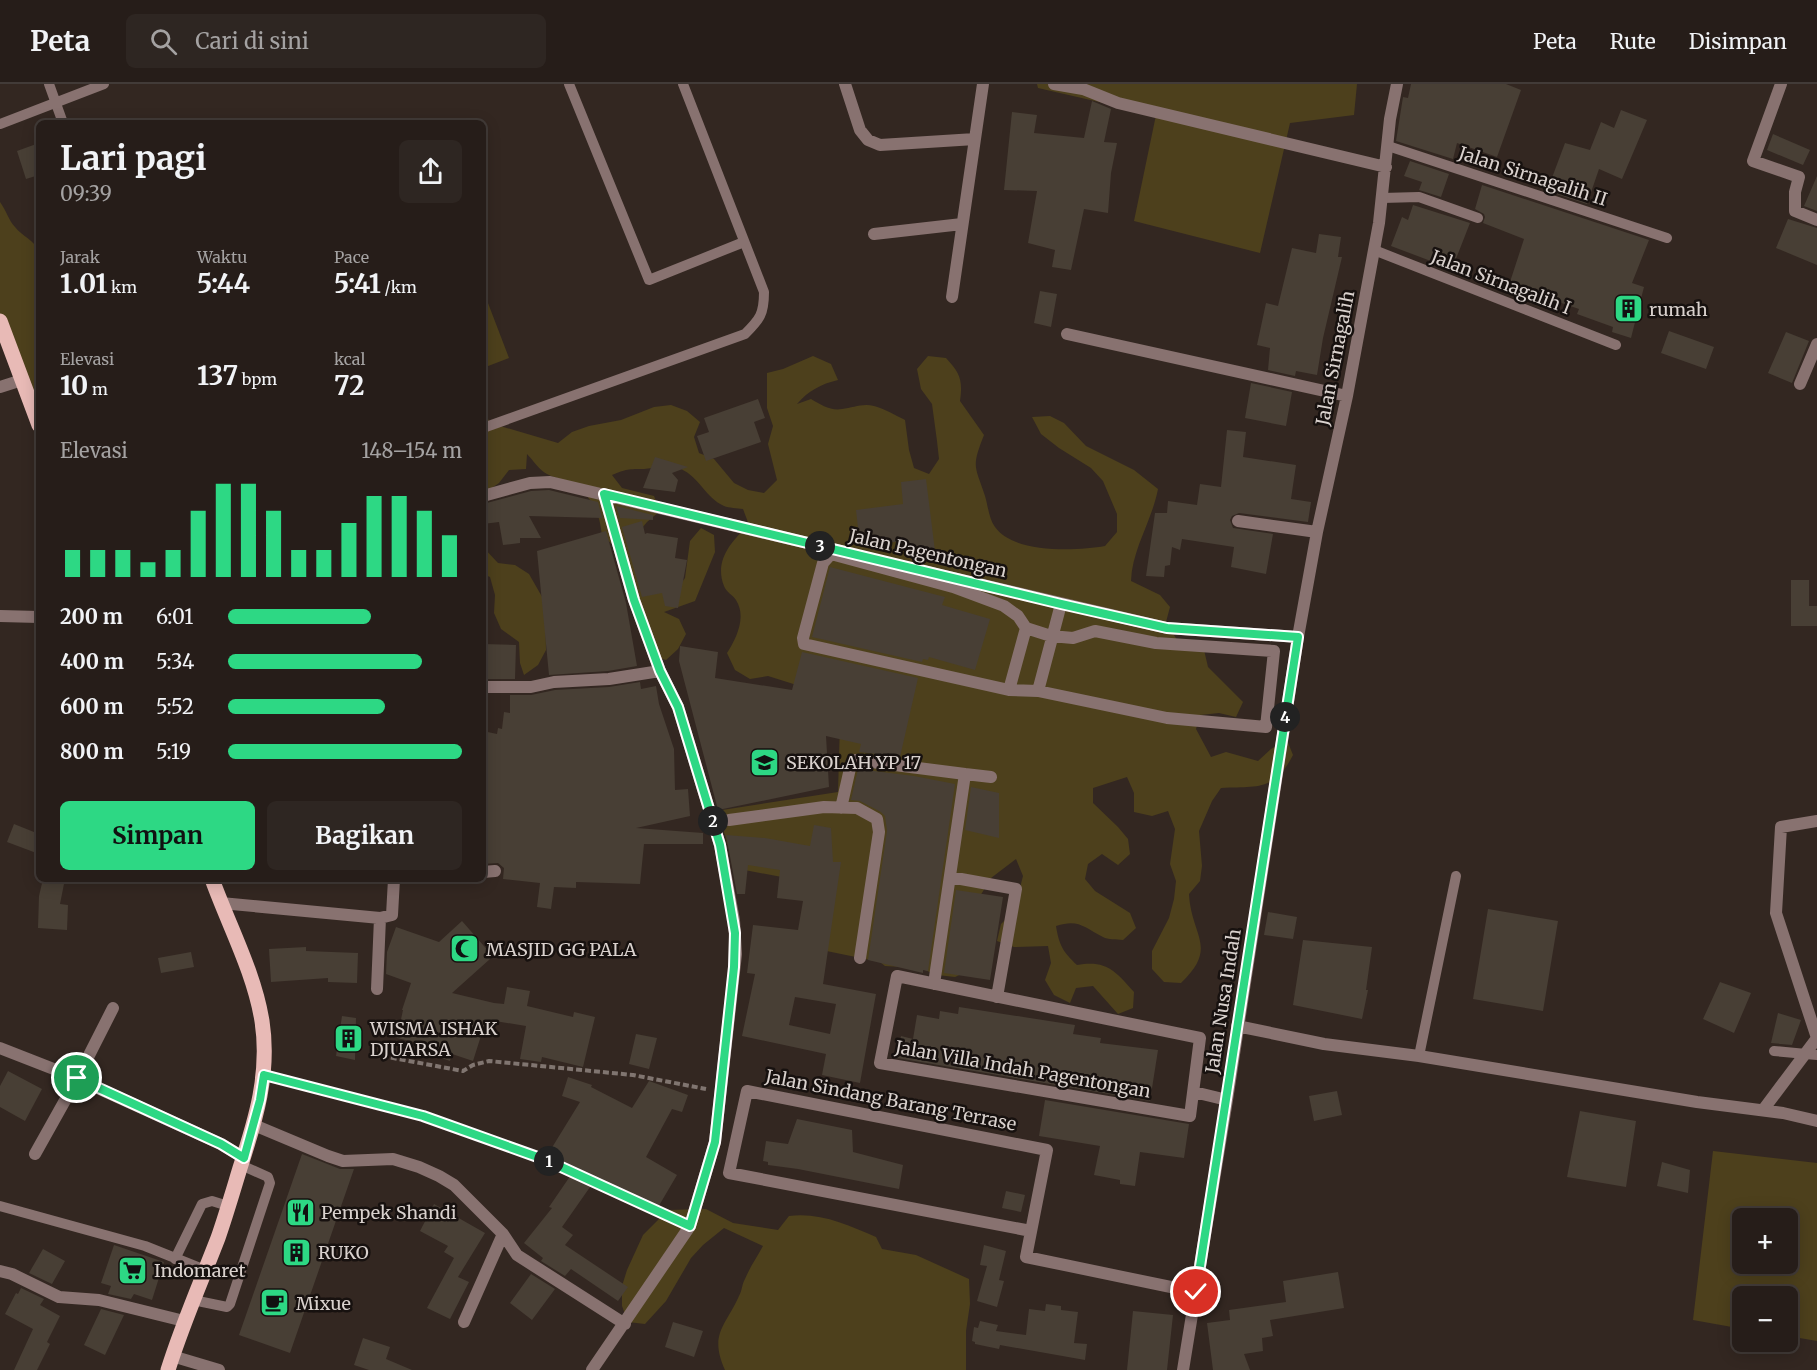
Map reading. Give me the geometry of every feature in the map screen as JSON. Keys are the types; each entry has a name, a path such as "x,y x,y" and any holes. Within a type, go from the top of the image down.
{"main road":[{"path":"0,321 36,417"},
{"path":"170,1363 243,1161 254,1125 264,1075 265,1050 262,1020 252,981 214,882"}],"street":[{"path":"845,84 860,130 868,140 880,145 975,139"},
{"path":"952,297 983,84"},
{"path":"1054,84 1083,89 1118,103 1386,167"},
{"name":"Jalan Sirnagalih","path":"1298,637 1374,250 1386,167 1390,119 1397,84"},
{"path":"1780,84 1753,160 1799,177 1795,192 1795,211 1817,220"},
{"path":"874,234 962,224"},
{"path":"1067,334 1347,396"},
{"path":"1800,384 1817,344"},
{"path":"0,387 22,380"},
{"name":"Jalan Pagentongan","path":"486,495 540,481 604,494 1167,628 1298,637"},
{"path":"592,1370 690,1226 715,1142 736,954 734,920 720,845 678,707 660,671 634,600 604,494"},
{"path":"1238,521 1317,532"},
{"path":"831,554 953,587 1004,606 1018,616 1026,628 1051,636 1073,639 1095,631 1156,643 1274,651 1266,727 1167,718 1038,691 1009,690 804,644 803,638 823,563 831,554"},
{"path":"1038,691 1061,604"},
{"path":"0,616 36,617"},
{"path":"1009,690 1026,628"},
{"name":"Jalan Nusa Indah","path":"1183,1370 1298,637"},
{"path":"486,687 531,687 554,682 609,679 660,671"},
{"path":"841,808 851,764 856,760 991,777"},
{"path":"934,984 965,774"},
{"path":"729,820 824,807 857,808 877,819 879,832 860,958"},
{"path":"1762,1110 1817,1038 1776,913 1781,827 1817,821"},
{"path":"950,877 1016,889 997,997"},
{"path":"221,903 380,918 392,915 393,882"},
{"path":"377,989 380,918"},
{"name":"Jalan Villa Indah Pagentongan","path":"897,976 934,984 1200,1038 1190,1116 879,1063 897,976"},
{"path":"35,1154 113,1008"},
{"path":"1237,1026 1324,1044 1419,1056 1697,1102 1762,1110 1817,1121"},
{"path":"0,1048 77,1078 221,1144 243,1161"},
{"name":"Jalan Sindang Barang Terrase","path":"1031,1232 729,1173 747,1090 1047,1149 1031,1232 1026,1257 1196,1292"},
{"path":"1194,1092 1227,1100"},
{"path":"254,1125 344,1161 393,1159 419,1167 454,1185 503,1234 517,1256 624,1324"},
{"path":"464,1322 503,1234"},
{"path":"0,1271 59,1297 99,1300 184,1321"},
{"path":"170,1363 219,1370"}],"lane":[{"path":"49,84 62,120"},
{"path":"0,123 104,84"},
{"path":"569,84 649,280 744,242"},
{"path":"486,427 746,334 759,319 764,308 764,292 683,84"},
{"name":"Jalan Sirnagalih II","path":"1388,146 1667,238"},
{"path":"1382,198 1419,197 1478,218"},
{"name":"Jalan Sirnagalih I","path":"1374,250 1616,345"},
{"path":"1419,1056 1456,876"},
{"path":"1774,1051 1817,1055"},
{"path":"193,1300 227,1307 230,1304 270,1183 268,1177 243,1161"},
{"path":"175,1259 202,1204 212,1201 228,1206"},
{"path":"0,1206 145,1246 204,1270"}],"path":[{"path":"381,1056 463,1071 472,1065 489,1061 633,1075 722,1091"},
{"path":"264,1075 423,1116 546,1160 690,1226"}],"shaded area":[{"path":"1037,84 1357,84 1354,115 1290,123 1260,253 1134,221 1156,115 1038,88"},
{"path":"0,202 13,225 36,247 36,411 0,314"},
{"path":"486,298 509,358 486,367"},
{"path":"813,356 831,364 838,380 815,389 797,404 811,399 834,409 870,405 905,420 914,468 929,474 939,459 937,441 932,404 921,389 917,369 928,356 946,358 959,377 960,401 984,435 977,454 976,466 991,520 1004,536 1016,542 1047,548 1093,548 1105,546 1117,532 1117,514 1103,481 1091,468 1041,434 1032,417 1050,416 1064,423 1086,446 1134,470 1158,489 1138,546 1131,581 1160,595 1170,607 1166,622 1182,648 1204,650 1208,667 1243,702 1236,717 1219,713 1200,715 1196,729 1211,757 1226,752 1258,761 1271,749 1287,740 1293,755 1286,767 1271,781 1263,785 1221,788 1212,801 1199,831 1202,866 1200,881 1189,894 1201,950 1199,960 1181,983 1164,982 1152,969 1152,951 1169,918 1174,899 1176,881 1170,864 1175,829 1168,811 1152,816 1134,812 1134,793 1127,777 1093,788 1093,803 1128,839 1130,854 1118,865 1102,854 1088,864 1085,879 1095,891 1130,913 1136,928 1123,940 1105,938 1076,924 1056,926 1062,948 1068,956 1077,965 1096,964 1116,973 1134,992 1133,1008 1118,1014 1093,986 1076,988 1070,1003 1054,995 1045,980 1051,963 1048,946 1014,947 997,941 1001,924 1014,911 1023,876 1016,859 991,878 974,906 970,970 955,977 937,975 920,968 885,966 880,962 812,948 819,884 734,868 716,811 838,792 841,690 803,687 768,676 750,679 735,670 727,653 737,635 740,613 736,600 724,586 721,568 726,552 749,525 743,509 726,507 718,502 693,477 677,467 631,469 612,475 622,488 654,496 660,511 637,534 675,592 685,578 690,541 701,528 714,535 715,552 695,601 664,612 679,619 686,634 678,649 666,660 649,655 616,547 602,536 596,510 581,491 544,472 527,454 526,469 509,470 499,483 486,492 486,414 490,423 558,443 572,432 589,426 621,420 654,407 671,405 687,411 700,422 694,437 699,453 714,459 734,483 748,490 764,493 777,480 768,444 773,426 767,408 767,373"},
{"path":"486,550 498,563 515,565 529,574 545,602 546,650 538,665 524,675 520,663 519,642 501,629 494,613 495,595 490,577 486,575"},
{"path":"1713,1151 1817,1163 1817,1341 1798,1338 1798,1286 1732,1286 1732,1327 1693,1320"},
{"path":"706,1209 733,1223 778,1230 789,1216 812,1216 834,1220 876,1237 882,1249 916,1255 969,1279 970,1304 966,1331 966,1370 725,1370 718,1348 721,1331 763,1246 724,1228 691,1258 666,1301 645,1324 628,1322 622,1306 622,1286 643,1235 668,1210"}],"building":[{"path":"1411,84 1506,84 1521,90 1497,157 1457,143 1453,159 1396,141 1403,97 1408,98"},
{"path":"1092,101 1111,109 1104,142 1117,143 1111,173 1108,213 1084,209 1071,270 1052,267 1055,250 1028,243 1037,191 1004,190 1012,112 1037,115 1034,133 1084,138"},
{"path":"1621,110 1647,120 1622,179 1599,169 1587,204 1547,191 1565,143 1590,150 1601,122 1614,128"},
{"path":"1773,134 1810,150 1803,165 1767,150"},
{"path":"36,144 36,176 26,179 17,151"},
{"path":"1410,161 1449,174 1441,197 1419,190 1422,182 1404,176"},
{"path":"1817,176 1817,211 1804,206"},
{"path":"1482,185 1649,240 1632,283 1644,287 1631,338 1612,332 1613,327 1577,314 1579,309 1509,285 1524,239 1483,223 1484,214 1475,209"},
{"path":"1413,205 1470,223 1452,269 1391,246 1402,217 1408,220"},
{"path":"1788,219 1817,228 1817,265 1776,248"},
{"path":"1319,234 1341,237 1338,257 1342,257 1317,375 1296,371 1295,376 1268,370 1270,348 1257,345 1266,303 1278,306 1292,248 1316,253"},
{"path":"1040,291 1057,294 1051,327 1034,323"},
{"path":"1669,331 1714,347 1706,369 1661,353"},
{"path":"1786,332 1809,341 1792,383 1768,373"},
{"path":"1251,383 1292,392 1286,426 1245,418"},
{"path":"758,399 765,418 754,422 761,442 706,461 697,436 709,432 704,418"},
{"path":"1227,430 1246,432 1243,457 1296,465 1291,499 1311,502 1308,522 1239,513 1232,516 1230,520 1233,528 1273,534 1266,574 1231,567 1234,547 1182,539 1180,550 1172,547 1170,565 1165,566 1164,577 1146,576 1155,513 1167,513 1168,501 1197,505 1200,484 1221,487"},
{"path":"655,457 688,467 672,473 678,480 675,492 643,488"},
{"path":"926,479 935,551 905,554 903,541 860,546 856,510 903,504 901,482"},
{"path":"549,490 598,502 602,518 529,516 541,538 520,538 520,543 503,545 499,522 486,524 486,503 531,491"},
{"path":"616,506 653,515 653,520 620,518"},
{"path":"642,521 645,534 678,538 675,558 687,560 678,608 665,606 662,593 642,597 622,527"},
{"path":"606,531 626,603 637,666 608,671 549,675 537,551"},
{"path":"830,567 945,597 942,605 990,619 975,670 929,657 928,660 923,659 922,662 812,637"},
{"path":"1791,580 1809,580 1809,606 1817,606 1817,626 1791,626"},
{"path":"486,644 516,645 515,679 486,679"},
{"name":"SEKOLAH YP 17","path":"680,646 718,652 715,678 792,690 802,652 918,678 900,757 859,752 861,744 826,736 829,787 718,810 679,661"},
{"path":"640,682 641,689 656,686 659,704 674,749 675,790 688,789 690,816 636,828 703,833 703,844 644,844 640,884 576,882 576,888 554,887 551,909 537,907 540,883 503,879 504,868 498,863 486,864 486,732 497,734 498,728 502,729 504,712 510,713 510,695 609,687"},
{"path":"858,769 955,784 928,971 923,970 923,973 868,960 887,831 885,816 881,812 860,801 851,800"},
{"path":"971,787 999,793 999,838 965,830"},
{"path":"14,824 36,833 36,853 7,842"},
{"path":"814,825 831,828 833,862 841,862 823,984 876,994 860,1083 822,1075 826,1054 742,1036 755,974 747,973 753,925 798,930 803,901 777,898 780,870 748,865 745,894 737,894 726,835 765,838 810,846","holes":["795,997 836,1004 830,1034 789,1025"]},
{"path":"42,882 64,882 60,904 68,905 67,930 38,928 39,896"},
{"path":"956,890 1003,897 990,980 944,973"},
{"path":"1488,909 1558,921 1543,1011 1473,999"},
{"path":"1268,912 1297,917 1293,939 1264,935"},
{"path":"462,921 490,953 490,959 452,993 504,1004 507,987 530,991 527,1006 573,1017 574,1012 595,1017 583,1067 542,1057 541,1062 520,1059 526,1026 489,1020 486,1020 473,1061 452,1054 450,1061 433,1055 435,1047 397,1038 402,1010 411,983 386,974 387,952 396,927 439,942"},
{"path":"1303,940 1372,947 1366,990 1368,990 1362,1019 1293,1005"},
{"path":"306,947 306,951 358,953 357,983 328,982 328,978 271,982 269,949"},
{"path":"191,952 194,967 161,973 158,958"},
{"path":"1720,982 1751,993 1734,1033 1703,1019"},
{"path":"959,1007 1075,1025 1073,1034 1101,1038 1100,1043 1158,1050 1150,1101 897,1058 901,1036 913,1039 917,1015 939,1019 940,1011 958,1014"},
{"path":"1778,1013 1801,1020 1792,1045 1771,1043"},
{"name":"WISMA ISHAK DJUARSA","path":"342,1016 356,1018 355,1060 336,1056"},
{"path":"636,1034 657,1038 649,1069 629,1064"},
{"path":"8,1071 42,1089 25,1121 0,1107 0,1086"},
{"path":"568,1077 592,1085 591,1087 632,1108 649,1081 688,1095 682,1112 672,1109 646,1157 677,1175 657,1209 629,1193 627,1196 595,1180 562,1227 573,1235 565,1245 628,1287 618,1301 571,1269 565,1276 541,1261 543,1258 524,1243 552,1208 549,1207 575,1169 548,1154 580,1102 562,1096"},
{"path":"1337,1091 1342,1115 1314,1121 1309,1096"},
{"path":"1045,1100 1189,1124 1184,1158 1140,1152 1135,1186 1120,1184 1120,1180 1094,1175 1100,1146 1039,1136"},
{"path":"1580,1111 1636,1121 1626,1187 1567,1177"},
{"path":"797,1119 852,1130 853,1152 903,1165 899,1189 768,1165 768,1162 763,1161 766,1141 788,1144"},
{"name":"RUKO","path":"302,1154 340,1169 354,1169 290,1353 239,1335"},
{"path":"1662,1162 1690,1170 1688,1193 1657,1186"},
{"path":"1006,1191 1025,1195 1021,1212 1002,1208"},
{"path":"434,1204 485,1233 458,1277 469,1282 450,1319 427,1308 454,1258 444,1252 448,1246 420,1231"},
{"name":"Indomaret","path":"114,1245 164,1262 152,1300 134,1294 131,1299 108,1294 111,1286 101,1283"},
{"path":"984,1245 1006,1251 999,1280 1004,1281 997,1307 977,1301 987,1266 980,1265"},
{"path":"43,1249 65,1261 52,1284 29,1273"},
{"path":"1338,1272 1344,1308 1270,1320 1273,1336 1262,1338 1263,1351 1244,1354 1250,1370 1213,1370 1207,1323 1230,1320 1229,1310 1286,1302 1283,1281"},
{"path":"531,1274 555,1289 532,1320 510,1303"},
{"path":"21,1288 44,1299 40,1305 60,1316 37,1370 14,1370 33,1329 5,1314"},
{"path":"1046,1304 1061,1306 1061,1310 1078,1312 1074,1343 1087,1344 1085,1360 1000,1345 999,1349 975,1344 972,1341 974,1327 978,1328 980,1321 998,1325 996,1331 1026,1335 1029,1309 1045,1311"},
{"path":"101,1309 124,1315 105,1355 84,1345"},
{"path":"1133,1311 1173,1315 1167,1370 1127,1370"},
{"path":"673,1322 703,1331 694,1357 665,1347"},
{"path":"363,1338 390,1347 386,1359 412,1370 369,1370 354,1365"}],"place":[{"name":"rumah","path":"1628,309"},
{"name":"SEKOLAH YP 17","path":"765,762"},
{"name":"MASJID GG PALA","path":"465,949"},
{"name":"WISMA ISHAK DJUARSA","path":"349,1038"},
{"name":"Pempek Shandi","path":"300,1212"},
{"name":"RUKO","path":"297,1252"},
{"name":"Indomaret","path":"133,1270"},
{"name":"Mixue","path":"275,1303"}],"route":[{"path":"77,1078 221,1144 244,1158 254,1125 264,1075 423,1116 546,1160 690,1226 715,1142 736,954 734,920 720,845 678,707 660,671 634,600 604,494 1167,628 1298,637 1196,1292"}]}
